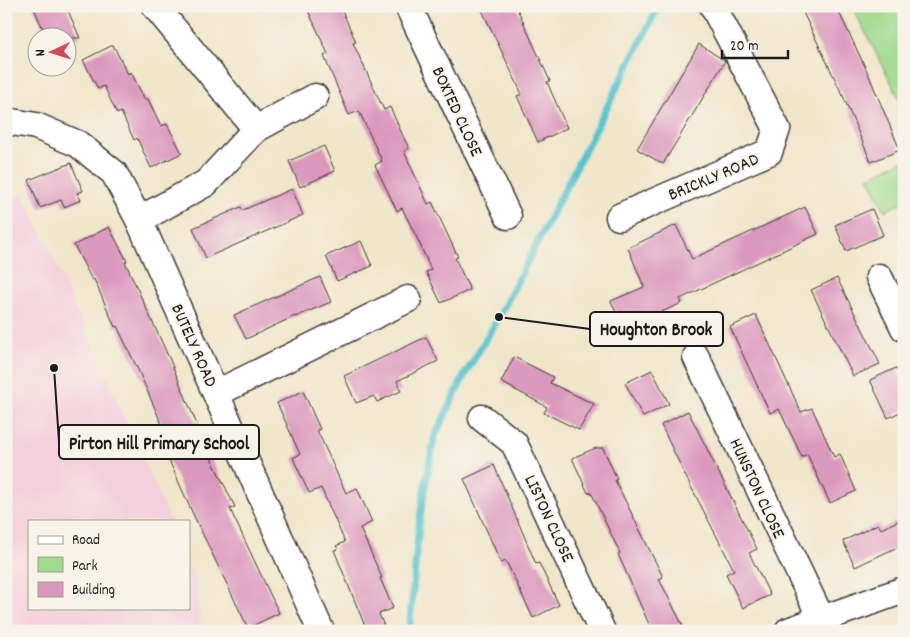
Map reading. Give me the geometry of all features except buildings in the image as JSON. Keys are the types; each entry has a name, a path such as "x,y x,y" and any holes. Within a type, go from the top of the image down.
{"street":[{"path":"155,6 256,129"},
{"name":"BOXTED CLOSE","path":"408,6 508,216"},
{"name":"BRICKLY ROAD","path":"619,217 769,152 777,129 713,6"},
{"path":"139,220 206,183 256,129 315,97"},
{"name":"BUTELY ROAD","path":"6,121 36,126 78,144 114,173 139,220 321,631"},
{"path":"879,277 904,328"},
{"path":"217,393 408,299"},
{"name":"HUNSTON CLOSE","path":"696,357 821,618"},
{"name":"LISTON CLOSE","path":"482,418 514,443 602,631"},
{"path":"788,631 904,590"}],"shaded area":[{"path":"23,195 48,245 170,520 28,520 28,610 190,610 190,567 197,583 200,631 6,631 6,202"}],"green space":[{"path":"852,6 904,6 904,108"},
{"path":"904,160 904,202 885,211 868,177"}],"waterway":[{"path":"409,631 419,525 435,436 464,376 499,317 659,6"}],"place":[{"name":"Houghton Brook","path":"499,317"},
{"name":"Pirton Hill Primary School","path":"54,368"}]}
